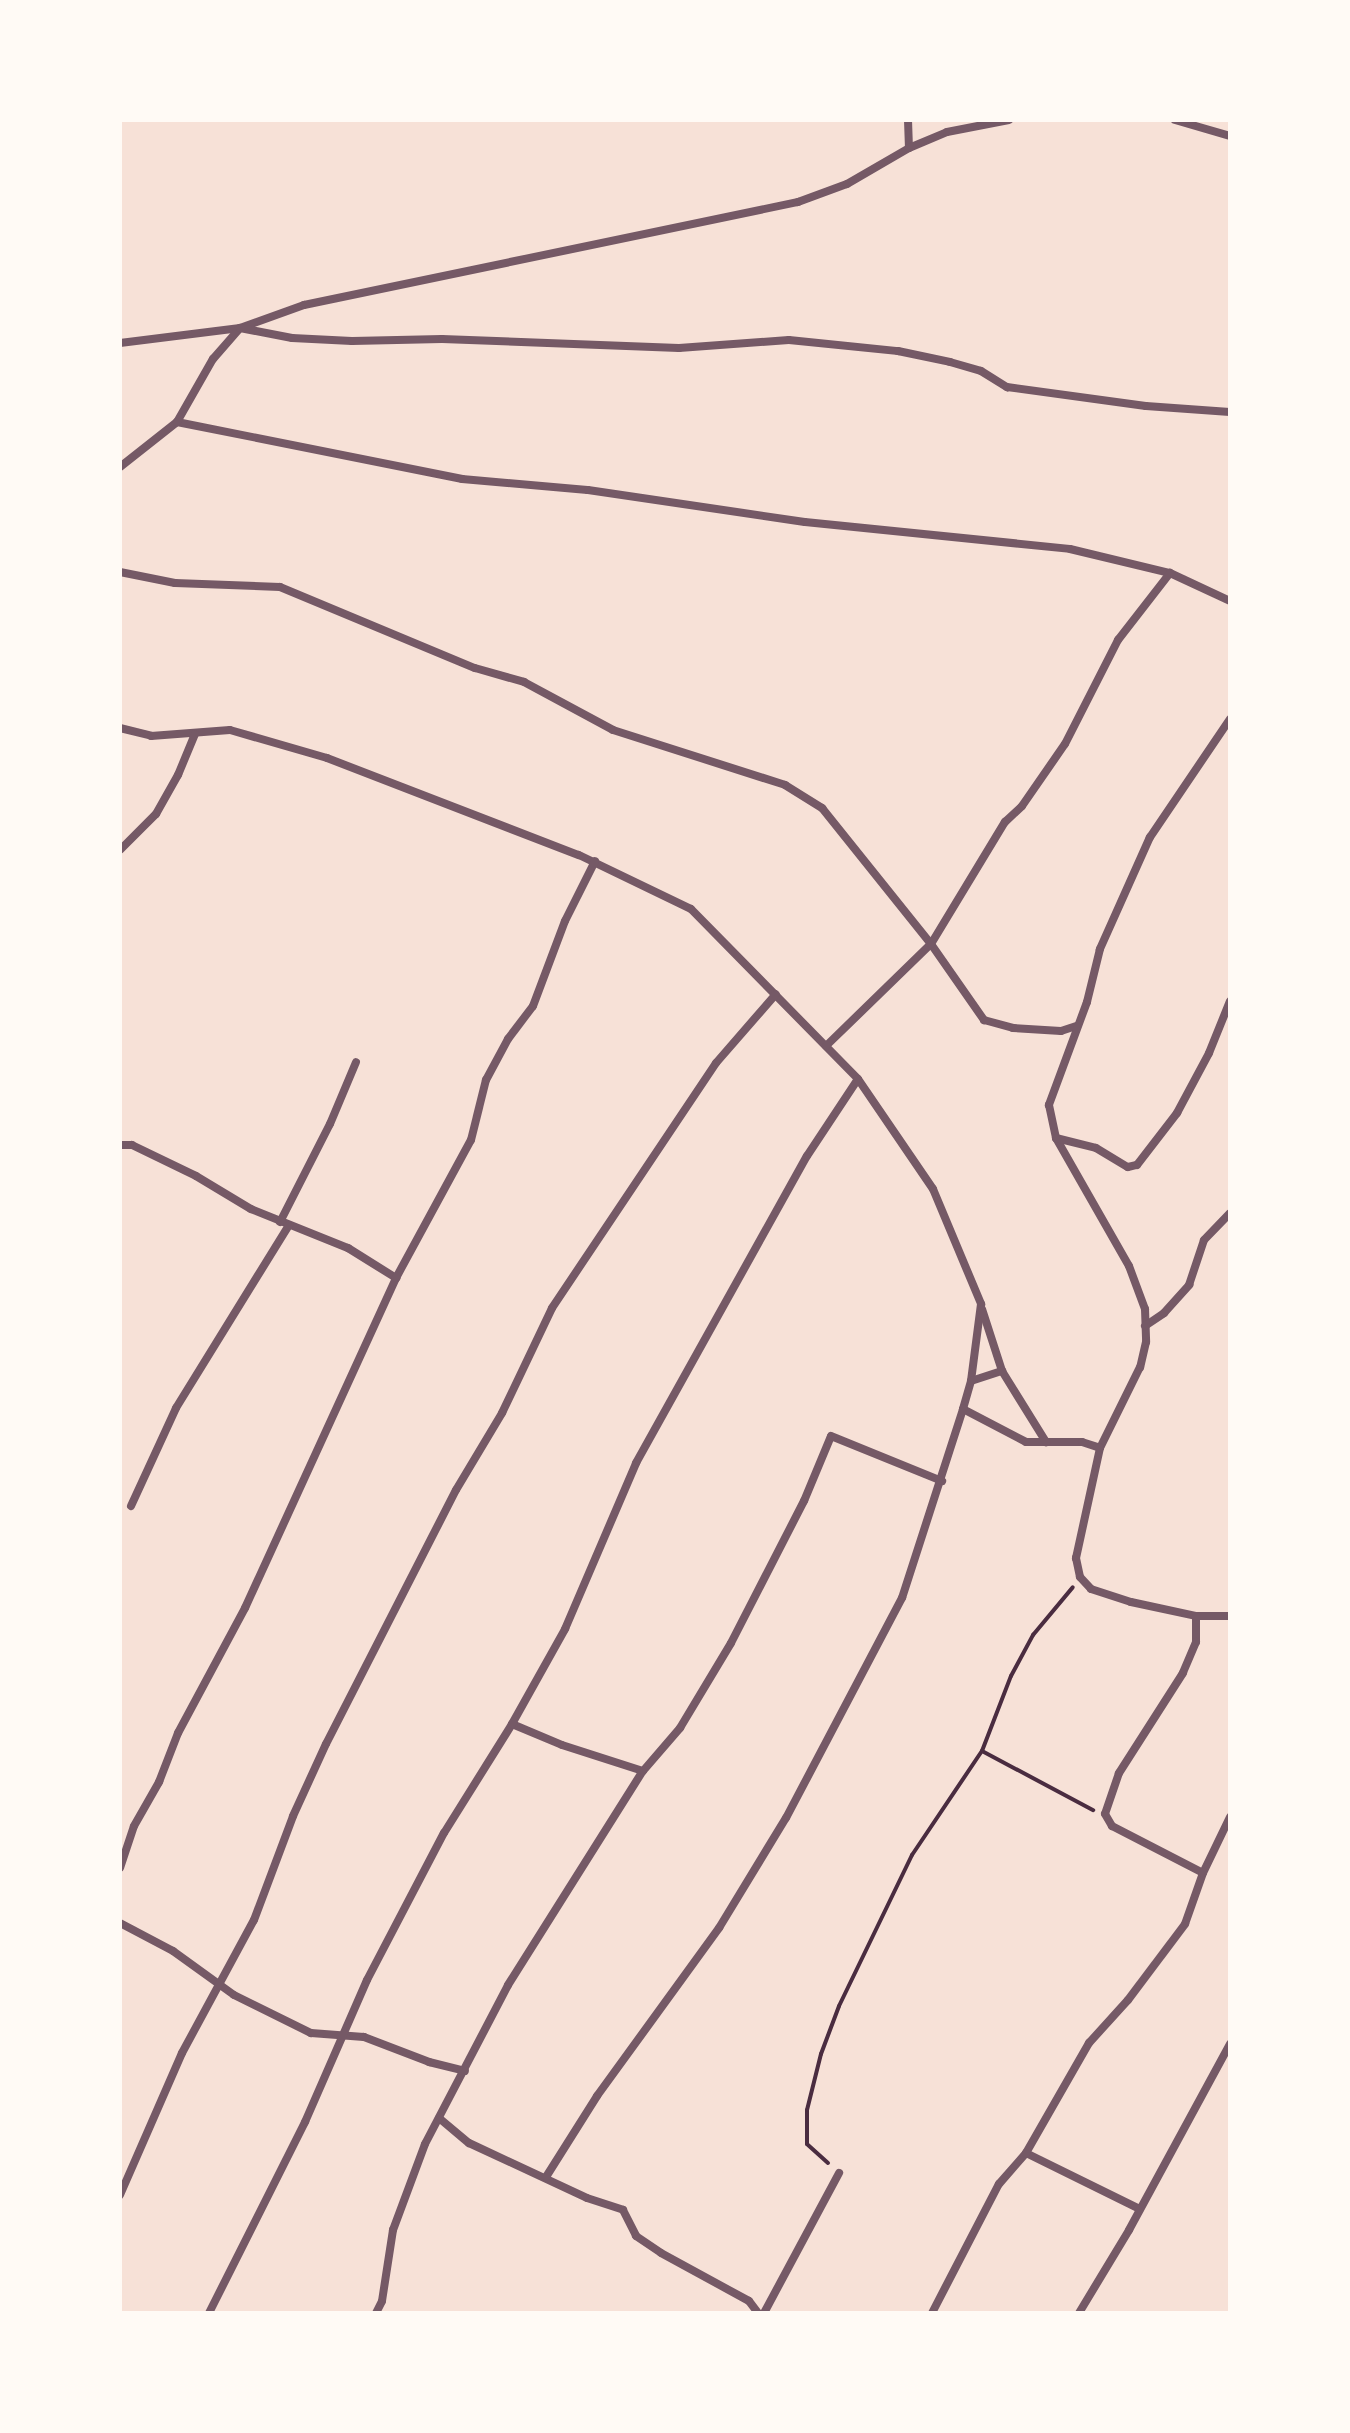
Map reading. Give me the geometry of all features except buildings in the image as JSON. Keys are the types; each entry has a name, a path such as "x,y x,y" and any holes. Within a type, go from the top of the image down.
{"street":[{"path":"908,120 909,148"},
{"path":"120,343 240,328 304,305 798,202 847,184 909,148 947,132 1009,120"},
{"path":"1175,120 1230,136"},
{"path":"240,328 292,338 352,341 442,339 679,348 789,340 898,351 950,362 981,371 1007,387 1146,406 1230,412"},
{"path":"120,467 177,422 213,359 240,328"},
{"path":"177,422 462,479 588,490 805,522 1070,549 1170,573 1230,601"},
{"path":"120,572 175,583 280,587 475,668 524,682 613,730 785,785 822,808 931,944 984,1020 1013,1028 1061,1031 1076,1026"},
{"path":"826,1046 931,944 1005,822 1022,806 1065,744 1118,640 1170,573"},
{"path":"1230,719 1150,837 1100,949 1087,1002 1049,1105 1056,1138 1129,1266 1145,1309 1140,1367 1100,1448 1076,1558 1080,1577 1091,1589 1104,1593 1196,1616 1230,1616"},
{"path":"120,728 151,736 230,730 327,758 595,861 691,909 858,1079 933,1189 981,1304 1002,1371 1046,1442"},
{"path":"120,850 156,814 178,775 195,734"},
{"path":"120,1868 134,1826 159,1782 178,1733 245,1608 396,1278 471,1140 486,1080 508,1039 533,1006 565,921 595,861"},
{"path":"120,2195 162,2095 218,1981 254,1920 293,1816 365,1665 456,1490 502,1413 552,1308 716,1063 776,994"},
{"path":"1056,1138 1096,1148 1128,1167 1137,1165 1177,1113 1209,1053 1230,1001"},
{"path":"131,1506 176,1408 284,1223 356,1062"},
{"path":"209,2313 305,2122 340,2037 444,1833 512,1724 565,1629 636,1463 662,1413 807,1156 858,1079"},
{"path":"120,1145 132,1145 284,1223 348,1248 396,1278"},
{"path":"1145,1326 1164,1313 1189,1285 1204,1240 1230,1213"},
{"path":"546,2177 597,2096 719,1928 786,1818 902,1598 942,1481 971,1381 981,1304"},
{"path":"971,1381 1002,1371"},
{"path":"963,1409 1026,1442 1082,1442 1100,1448"},
{"path":"376,2313 382,2301 393,2230 425,2144 508,1985 643,1771 680,1728 731,1643 804,1501 831,1436 942,1481"},
{"path":"1196,1616 1196,1642 1183,1673 1119,1773 1105,1814 1112,1826 1203,1873"},
{"path":"512,1724 562,1745 643,1771"},
{"path":"932,2313 999,2184 1026,2153 1089,2043 1128,2000 1185,1924 1203,1873 1230,1817"},
{"path":"120,1923 173,1951 234,1995 311,2033 364,2037 429,2062 465,2071"},
{"path":"1079,2313 1230,2044"},
{"path":"439,2118 469,2143 587,2198 623,2210 636,2236 749,2301 758,2313"},
{"path":"1026,2153 1140,2209"},
{"path":"764,2313 839,2173"}],"path":[{"path":"839,2173 807,2144 807,2110 821,2054 896,1884 933,1820 982,1751 1011,1676 1033,1635 1080,1577"},
{"path":"982,1751 1022,1770 1081,1806 1105,1814"}]}
